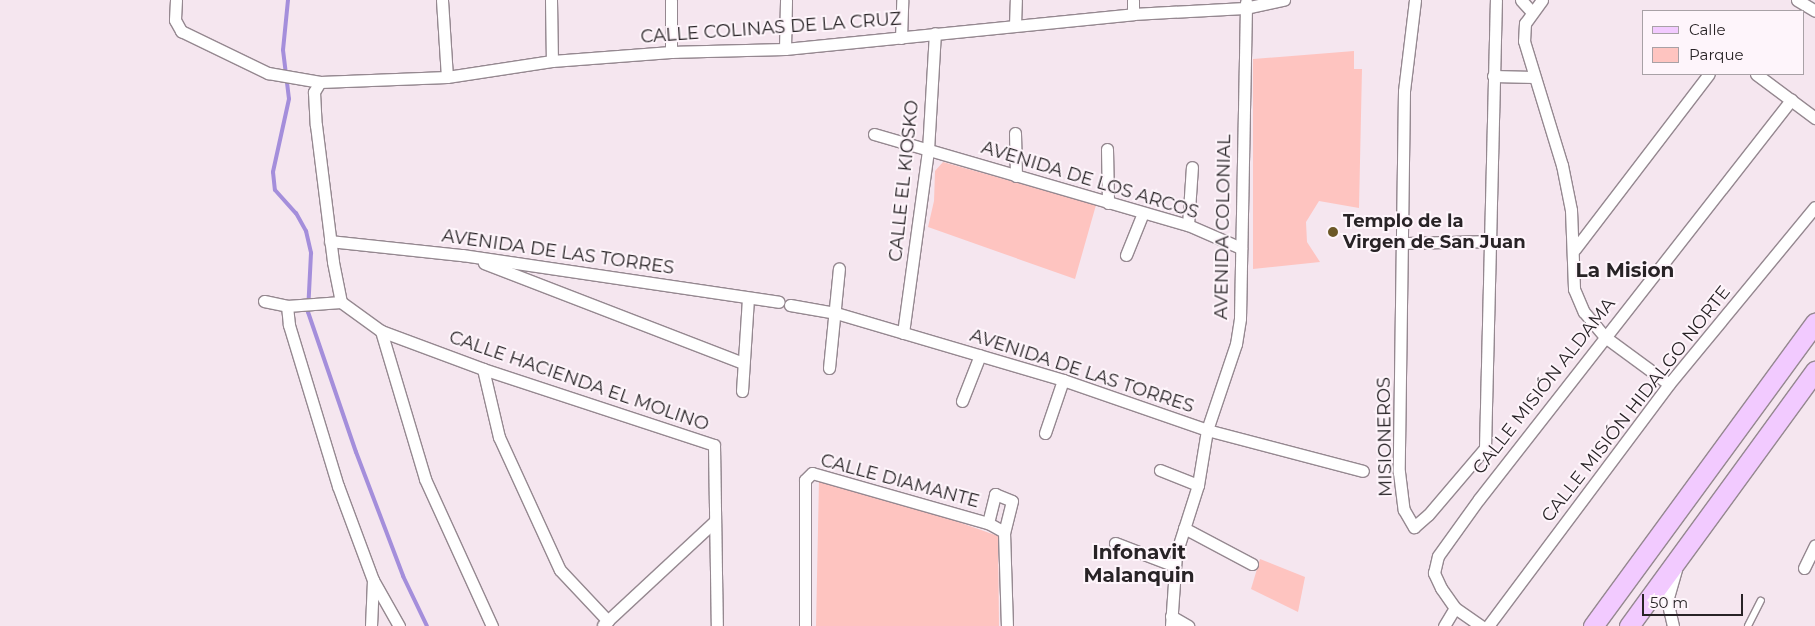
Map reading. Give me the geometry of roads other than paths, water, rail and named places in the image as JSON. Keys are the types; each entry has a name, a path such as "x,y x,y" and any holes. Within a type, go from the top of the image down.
{"main road":[{"path":"1593,626 1815,323"},
{"path":"1629,626 1815,370"}],"street":[{"name":"CALLE COLINAS DE LA CRUZ","path":"176,0 174,20 181,31 268,73 320,82 447,77 552,61 671,52 785,49 1284,0"},
{"path":"442,0 447,77"},
{"path":"551,0 552,61"},
{"path":"671,0 671,52"},
{"path":"785,49 786,0"},
{"path":"901,38 902,0"},
{"path":"1015,25 1016,0"},
{"path":"1133,0 1133,14"},
{"name":"MISIONEROS","path":"1415,0 1404,91 1400,472 1404,510 1414,527 1428,515 1485,448 1488,241 1496,0"},
{"path":"1521,0 1532,11"},
{"path":"1542,0 1532,11 1525,24 1524,41 1562,165 1571,210 1575,249 1574,289 1584,312 1605,337 1669,384"},
{"path":"1797,0 1815,11"},
{"name":"AVENIDA COLONIAL","path":"1171,621 1174,566 1198,485 1207,430 1236,344 1243,288 1241,248 1246,4"},
{"name":"CALLE EL KIOSKO","path":"903,333 928,150 935,33"},
{"path":"1575,249 1708,75"},
{"path":"1757,75 1815,118"},
{"path":"1493,76 1534,77"},
{"path":"264,302 287,306 341,302 330,241 314,92 320,82"},
{"name":"CALLE MISIÓN ALDAMA","path":"1481,626 1455,608 1434,573 1438,556 1479,499 1790,100"},
{"path":"1014,133 1016,176"},
{"name":"AVENIDA DE LOS ARCOS","path":"874,134 1188,226 1241,248"},
{"path":"1107,149 1108,203"},
{"path":"1188,226 1192,168"},
{"name":"CALLE MISIÓN HIDALGO NORTE","path":"1488,626 1669,384 1815,207"},
{"path":"1126,255 1143,213"},
{"name":"AVENIDA DE LAS TORRES","path":"330,241 462,255 836,313 1063,380 1207,430 1364,471"},
{"path":"1402,244 1488,241"},
{"path":"462,255 744,363"},
{"path":"829,368 839,268"},
{"path":"742,392 748,298"},
{"name":"CALLE HACIENDA EL MOLINO","path":"341,302 381,331 483,369 714,445 717,626"},
{"path":"287,306 289,325 310,399 372,580 399,626"},
{"path":"381,331 425,479 492,626"},
{"path":"962,401 980,355"},
{"path":"483,369 499,438 560,570 605,623 714,522"},
{"path":"1045,433 1063,380"},
{"path":"1160,470 1198,485"},
{"name":"CALLE DIAMANTE","path":"805,626 805,480 807,475 817,473 988,523 1004,532"},
{"name":"CALLE DIAMANTE","path":"988,523 995,494 1012,501 1004,532 1007,626"},
{"path":"1184,528 1252,564"},
{"path":"1115,543 1174,566"},
{"path":"1804,568 1814,549"},
{"path":"1674,626 1667,601 1679,557"},
{"path":"371,626 372,580"},
{"path":"1444,626 1455,608"},
{"path":"1171,621 1188,626"}],"lane":[{"path":"1748,626 1761,601"}],"waterway":[{"path":"288,0 283,50 289,99 273,172 275,190 296,213 306,231 311,253 308,312 356,452 403,576 427,626"}],"place":[{"name":"Templo de la Virgen de San Juan","path":"1333,232"}],"district":[{"name":"La Mision","path":"1625,270"},
{"name":"Infonavit Malanquin","path":"1139,564"}]}
